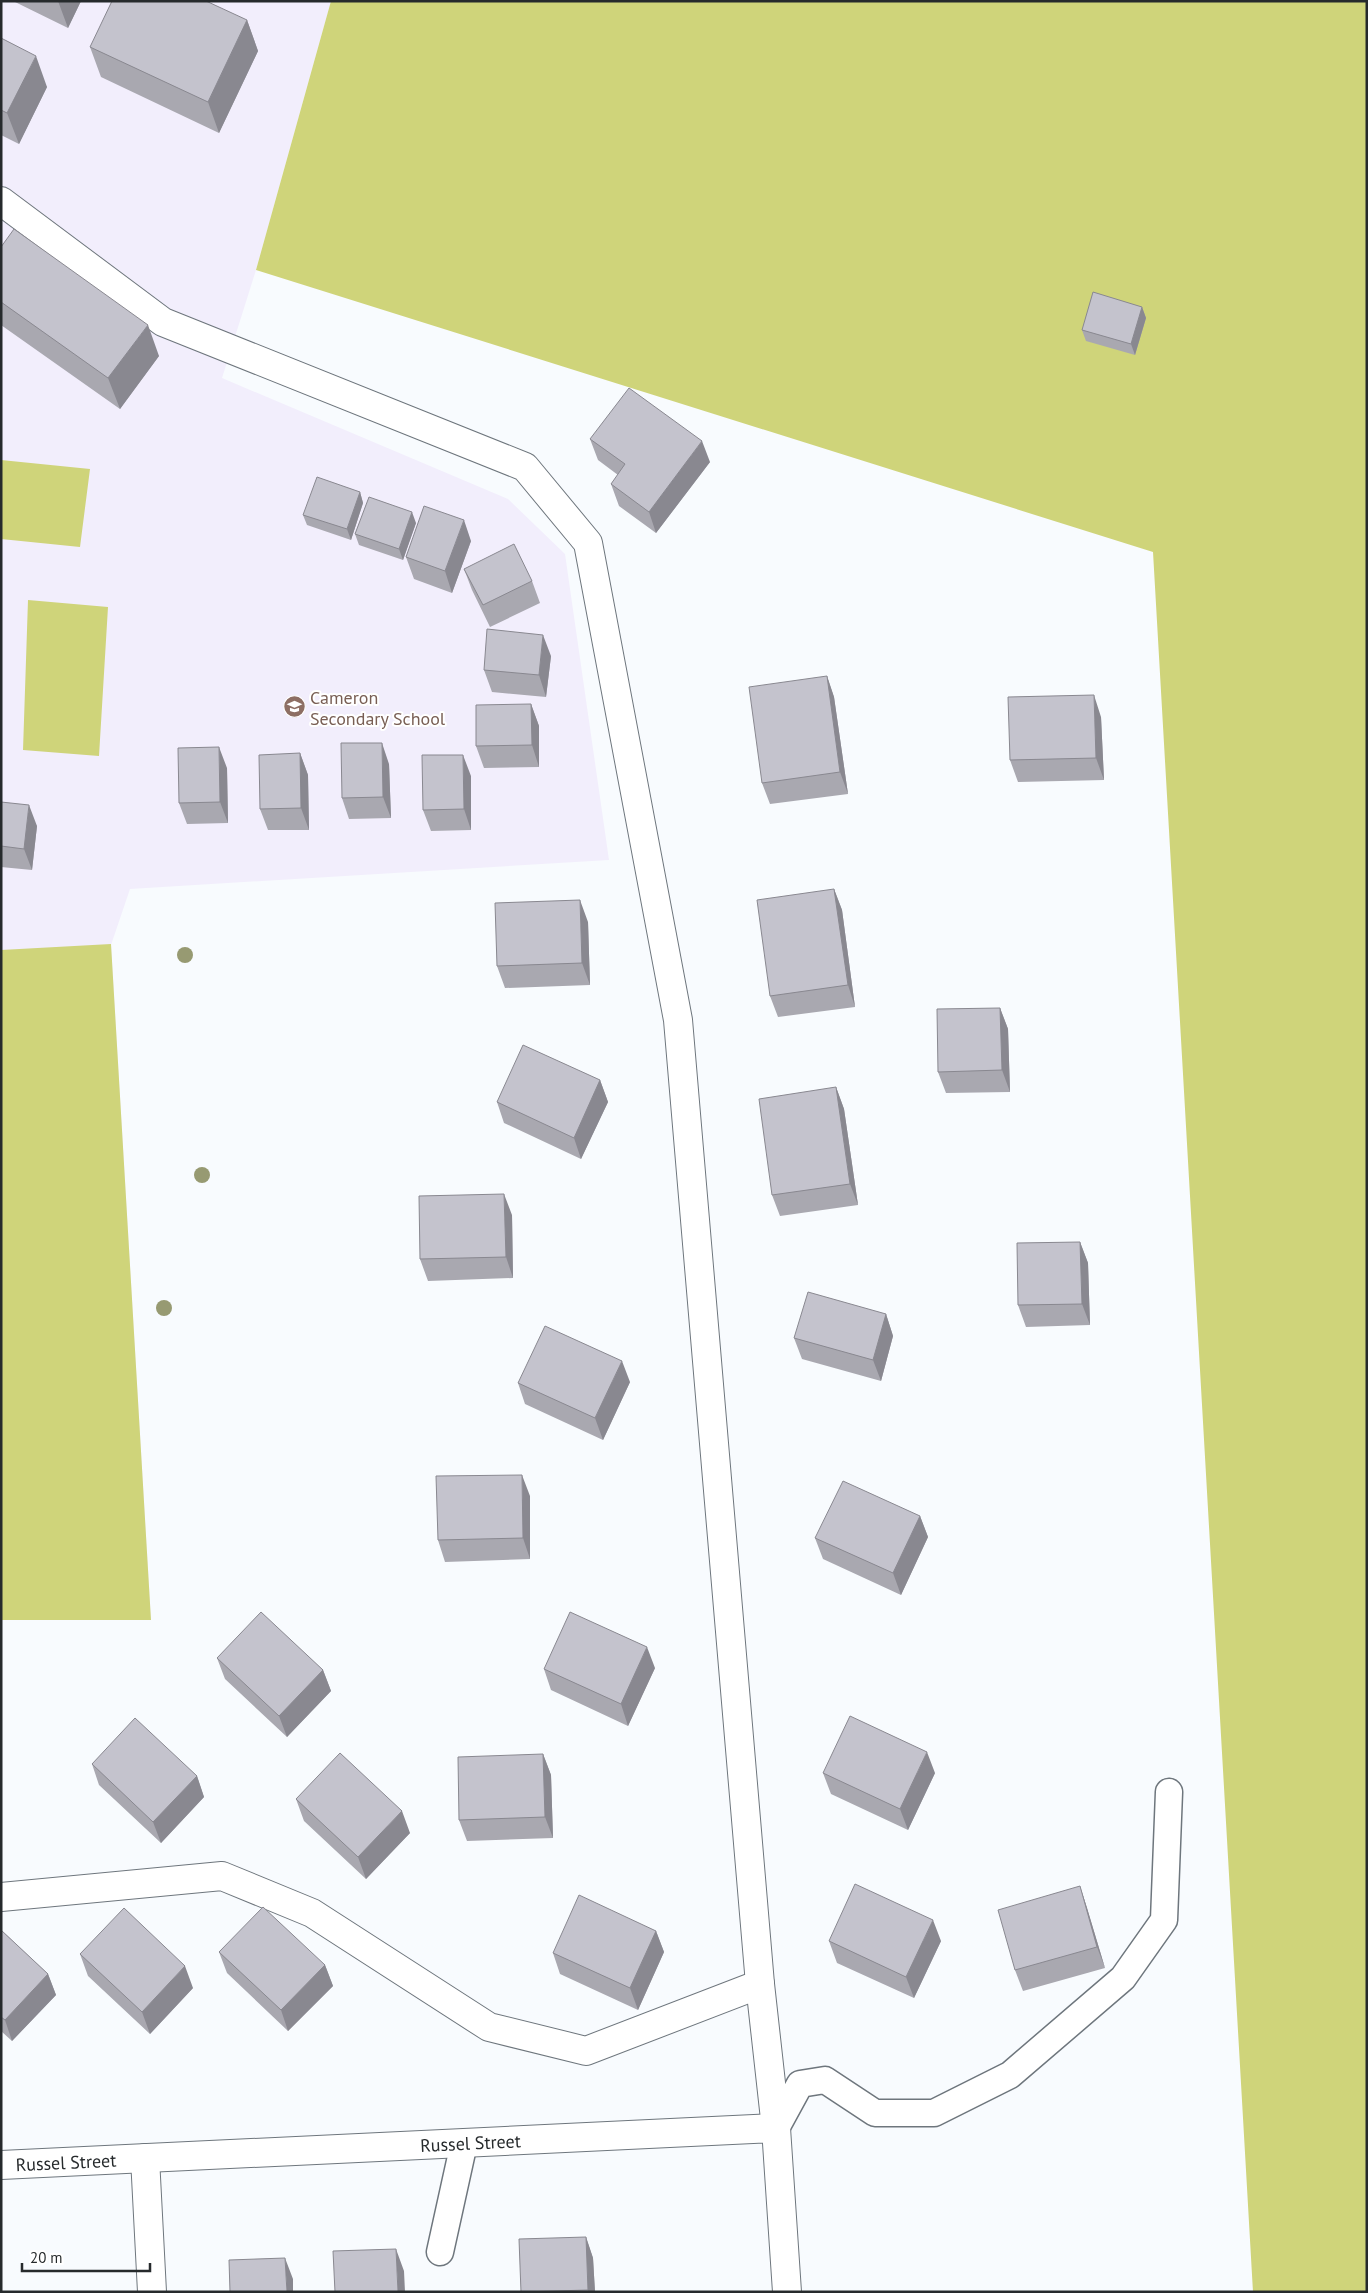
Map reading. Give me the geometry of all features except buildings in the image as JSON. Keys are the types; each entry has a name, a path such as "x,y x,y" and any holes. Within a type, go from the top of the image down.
{"street":[{"path":"1,201 163,322 525,467 588,543 678,1020 760,1984 776,2128 787,2292"},
{"path":"1,1897 222,1876 312,1913 489,2026 586,2051 760,1984"},
{"name":"Russel Street","path":"1,2165 776,2128"},
{"path":"145,2158 152,2292"}],"lane":[{"path":"776,2128 800,2084 825,2080 875,2113 934,2113 1010,2075 1123,1978 1164,1920 1169,1792"},
{"path":"440,2252 464,2143"}],"shaded area":[{"name":"Cameron Secondary School","path":"1,1 331,1 256,270 222,378 508,499 565,554 609,860 130,889 111,945 151,1620 1,1620"}],"green space":[{"path":"331,1 1367,1 1367,2292 1253,2292 1153,552 256,270"},
{"path":"1,460 90,469 80,547 1,539"},
{"path":"28,600 108,607 99,756 23,750"},
{"path":"111,944 151,1620 1,1620 1,950"}],"place":[{"name":"Cameron Secondary School","path":"294,707"}]}
